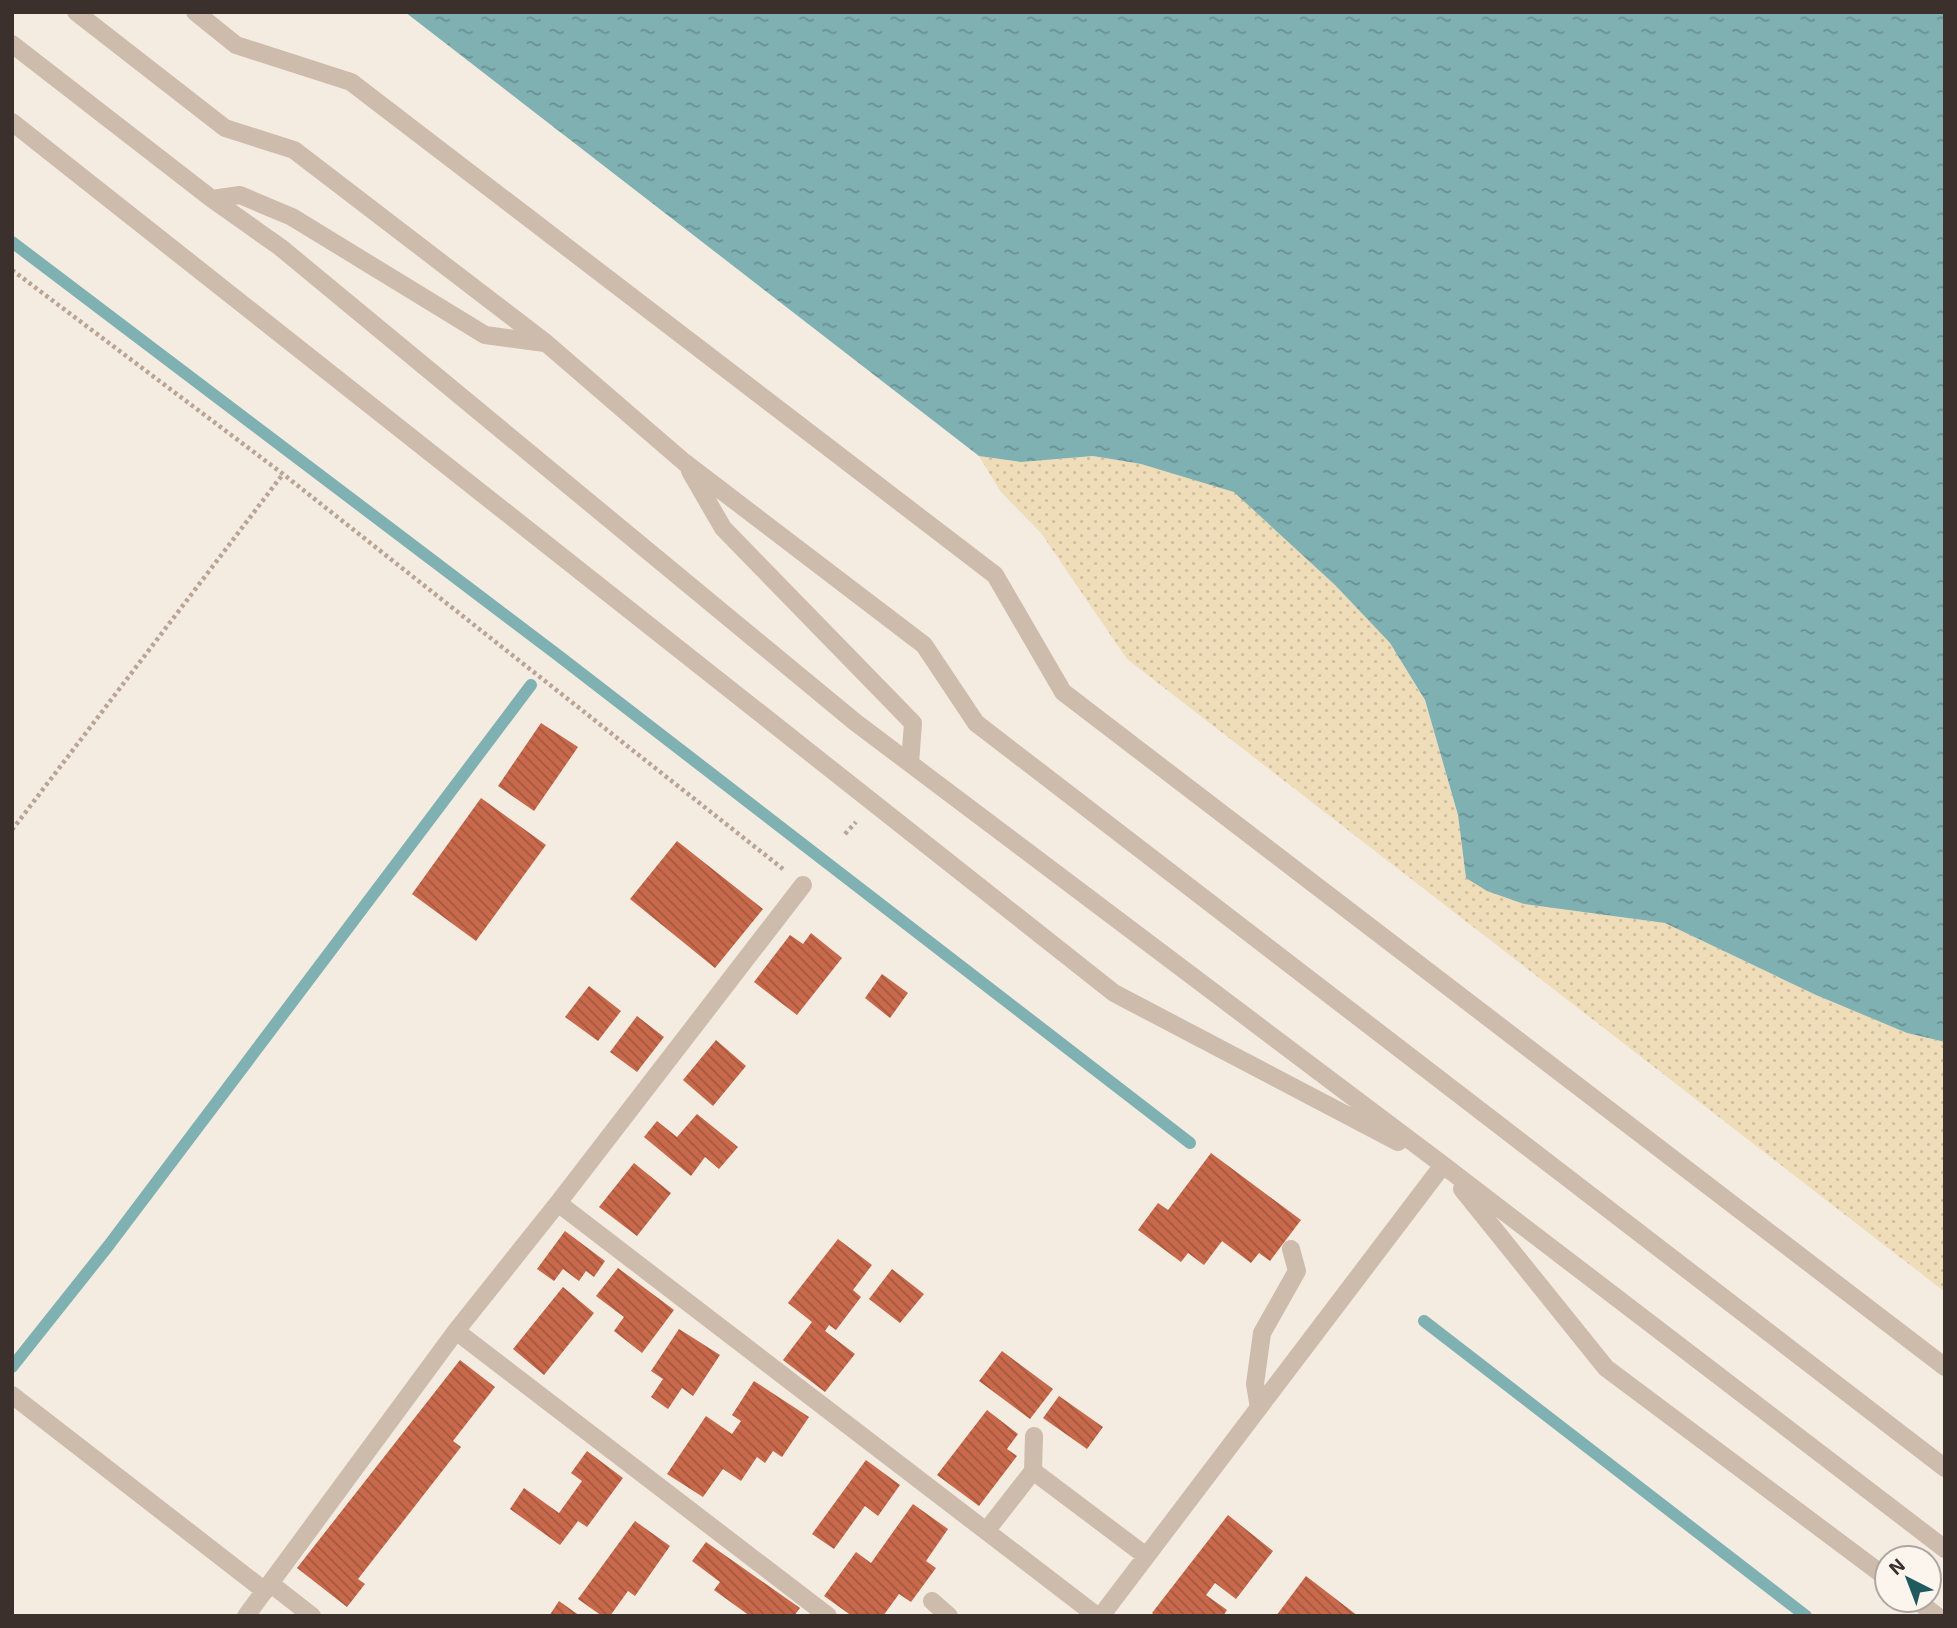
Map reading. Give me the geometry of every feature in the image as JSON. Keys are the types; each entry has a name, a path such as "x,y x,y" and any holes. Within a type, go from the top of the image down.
{"street":[{"path":"76,12 225,128 294,150 546,343 684,462 925,645 976,723 1945,1468"},
{"path":"195,12 236,44 351,82 995,575 1063,692 1945,1367"},
{"path":"12,44 212,199 280,247 855,722 1443,1165 1945,1549"},
{"path":"12,122 1114,993 1443,1165 1606,1368 1873,1568"},
{"path":"212,199 240,195 292,217 485,335 546,343"},
{"path":"684,462 723,528 914,723 910,763"},
{"path":"246,1616 456,1331 803,885"},
{"path":"558,1203 1099,1616 1443,1165"},
{"path":"1259,1408 1255,1384 1262,1332 1297,1271 1291,1249"},
{"path":"456,1331 828,1616"},
{"path":"12,1395 268,1587 312,1616"},
{"path":"987,1530 1033,1471 1034,1436"},
{"path":"1033,1471 1146,1556"},
{"path":"932,1601 949,1616"}],"path":[{"path":"12,270 283,474 803,885"},
{"path":"12,830 283,474"}],"sand":[{"path":"979,456 1021,462 1093,456 1141,464 1234,491 1335,585 1390,643 1425,701 1458,815 1466,878 1524,904 1665,923 1816,995 1907,1033 1945,1042 1945,1292 1127,659 1041,533 1001,492"}],"water":[{"path":"405,12 1945,12 1945,1042 1907,1033 1816,995 1665,923 1524,904 1487,891 1466,878 1458,815 1425,700 1390,643 1335,585 1234,492 1141,464 1093,456 1021,462 979,456"}],"building":[{"path":"541,723 578,747 534,811 498,786"},
{"path":"481,798 546,845 476,941 412,894"},
{"path":"677,841 763,909 715,968 630,899"},
{"path":"811,933 842,958 797,1015 754,982 790,935 803,944"},
{"path":"882,974 908,993 890,1018 865,998"},
{"path":"589,986 621,1011 598,1041 565,1017"},
{"path":"637,1016 664,1037 637,1072 610,1052"},
{"path":"716,1040 746,1066 713,1106 683,1080"},
{"path":"697,1114 738,1147 719,1169 705,1157 691,1176 644,1137 657,1121 677,1137"},
{"path":"1211,1153 1301,1220 1270,1261 1259,1253 1251,1263 1222,1241 1204,1265 1188,1253 1181,1262 1138,1230 1158,1203 1168,1210"},
{"path":"634,1163 671,1193 637,1236 599,1207"},
{"path":"565,1231 605,1261 594,1277 586,1271 579,1281 563,1269 554,1281 537,1269"},
{"path":"838,1239 872,1265 853,1290 861,1297 836,1330 829,1325 825,1331 855,1354 825,1392 783,1360 812,1322 788,1303"},
{"path":"618,1268 674,1310 642,1353 614,1331 624,1317 596,1296"},
{"path":"892,1269 924,1294 900,1323 869,1299"},
{"path":"563,1287 594,1313 544,1375 513,1349"},
{"path":"679,1329 720,1355 693,1396 682,1388 668,1409 651,1397 663,1379 651,1371"},
{"path":"1002,1351 1053,1389 1030,1419 979,1381"},
{"path":"460,1360 495,1387 453,1441 461,1447 358,1579 365,1584 347,1607 297,1568"},
{"path":"754,1381 809,1417 782,1457 773,1451 765,1463 757,1457 741,1481 723,1469 703,1497 667,1474 706,1416 732,1434 741,1421 732,1415"},
{"path":"1059,1396 1103,1427 1087,1449 1043,1418"},
{"path":"987,1410 1018,1434 1007,1449 1017,1456 979,1506 937,1475"},
{"path":"587,1451 623,1478 587,1527 578,1521 560,1545 510,1509 524,1488 559,1513 582,1481 571,1473"},
{"path":"866,1460 900,1485 878,1516 865,1506 834,1549 812,1534"},
{"path":"913,1504 948,1529 926,1561 936,1568 911,1602 899,1594 883,1616 852,1616 824,1596 856,1552 871,1563"},
{"path":"1228,1515 1273,1551 1236,1599 1215,1583 1206,1595 1227,1610 1223,1616 1156,1616 1152,1613"},
{"path":"635,1521 670,1546 635,1596 628,1591 610,1616 602,1616 578,1599"},
{"path":"706,1542 800,1608 794,1616 750,1616 714,1590 720,1582 692,1561"},
{"path":"1306,1576 1358,1616 1276,1616"},
{"path":"559,1601 580,1616 549,1616"}],"waterway":[{"path":"12,242 555,653 1190,1143"},
{"path":"12,1367 109,1245 531,685"},
{"path":"1424,1321 1806,1616"}]}
